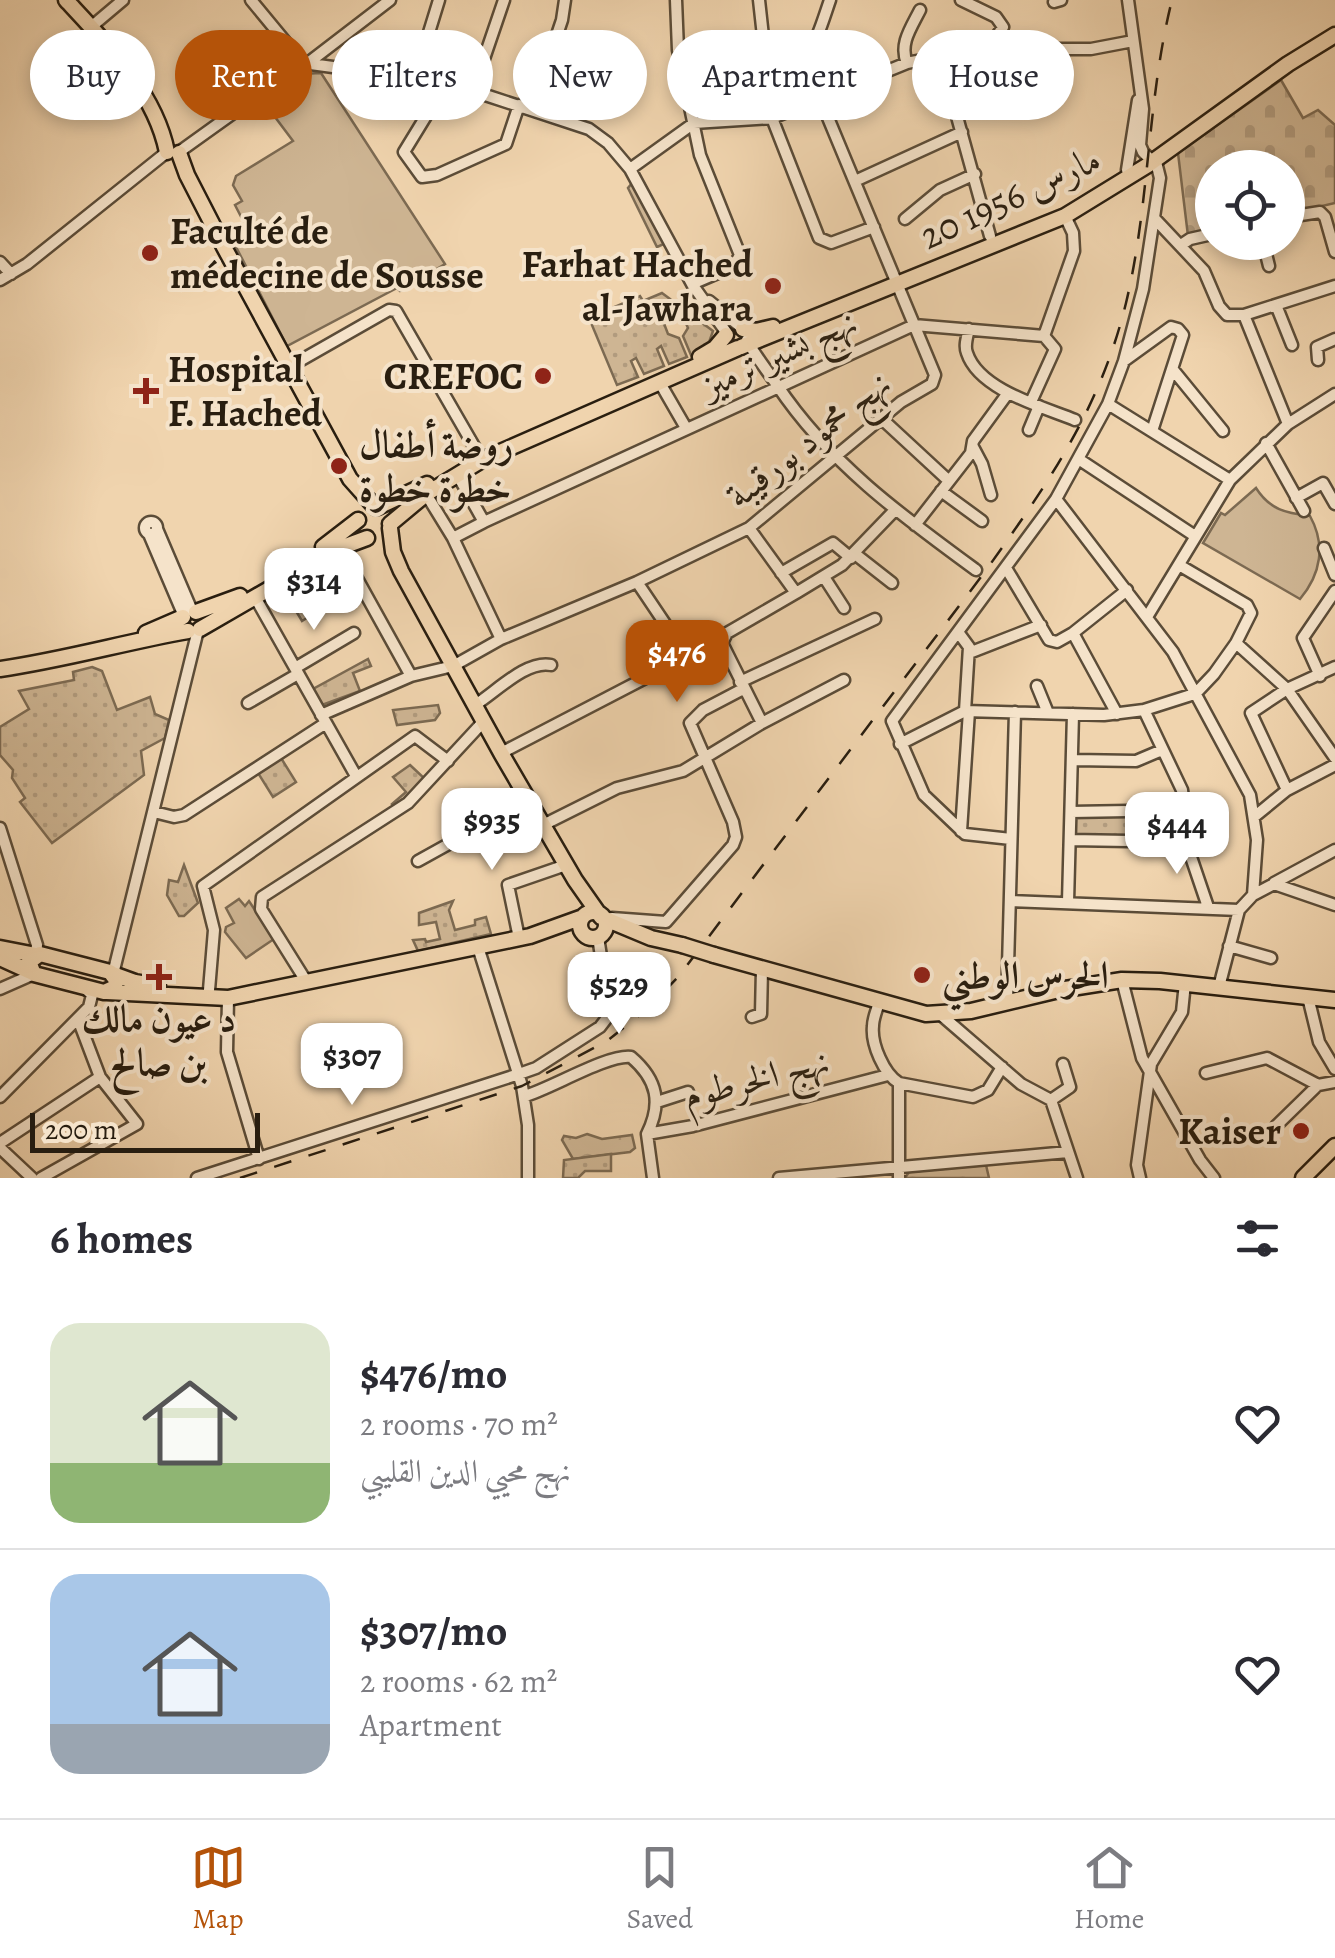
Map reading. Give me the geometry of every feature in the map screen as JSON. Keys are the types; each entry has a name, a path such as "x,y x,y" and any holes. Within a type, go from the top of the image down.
{"main road":[{"path":"66,0 133,79 350,479 387,513 393,552 401,571 542,825 607,928 596,936"},
{"name":"20 مارس 1956","path":"896,280 990,236 1061,209 1156,156 1335,26"},
{"name":"20 مارس 1956","path":"739,338 1065,216 1335,35"},
{"path":"2,668 36,666 122,643 255,597 340,548 380,538 426,494 480,456 660,382 739,338"},
{"path":"192,621 336,540 366,509 421,488 480,456 739,338"},
{"path":"350,479 359,530 382,546 401,571"},
{"path":"575,880 579,926 596,936"},
{"path":"0,958 33,973 107,992 228,998 478,948 525,937 589,914 651,938 912,1012 940,1014 1007,1004 1074,986 1122,980 1335,1000"},
{"path":"525,937 651,938"},
{"path":"0,948 135,982 209,990 291,980 304,982"},
{"path":"33,973 29,962 36,955"},
{"path":"107,992 115,987 113,974"},
{"path":"1303,1178 1335,1146"}],"street":[{"path":"91,27 123,0"},
{"path":"250,0 276,30"},
{"path":"312,57 376,4 390,0"},
{"path":"430,30 440,0"},
{"path":"493,33 504,0"},
{"path":"557,30 564,0"},
{"path":"676,0 678,50 706,175 740,255 734,266 692,284"},
{"path":"760,0 763,30"},
{"path":"819,30 830,0"},
{"path":"1011,839 974,837 961,831 920,789 892,725 893,717 1056,498 1108,404 1124,361 1143,289 1160,178 1156,156 1140,144 1144,109 1128,0"},
{"path":"965,1 996,17 1000,30"},
{"path":"907,63 902,52 920,10"},
{"path":"1074,49 1133,41"},
{"path":"892,69 912,62"},
{"path":"1128,170 1140,84"},
{"path":"0,262 5,277 220,120"},
{"path":"423,120 404,152 422,177 438,175 506,144 514,120"},
{"path":"565,120 589,129 630,169 692,284 835,459 976,570"},
{"path":"630,169 694,123 741,120"},
{"path":"773,120 819,238 831,244 874,227"},
{"name":"نهج محمود بورقيبة","path":"154,812 184,815 324,719 411,676 453,666 501,639 637,582 749,528 934,380 829,120"},
{"path":"958,120 990,236"},
{"path":"855,182 962,132"},
{"path":"905,219 940,190 975,174"},
{"path":"1305,214 1320,212 1333,238 1335,252"},
{"path":"1029,430 1055,350 1044,336 1074,251 1073,233 1065,216"},
{"path":"1155,219 1204,271 1222,311 1234,316 1335,286"},
{"path":"1181,245 1195,238"},
{"path":"1268,260 1269,266"},
{"path":"1276,305 1292,346"},
{"path":"289,367 390,310 396,312 480,456"},
{"path":"1244,315 1288,424"},
{"name":"نهج بشير ترميز","path":"453,538 914,325 1044,336"},
{"path":"1124,361 1171,327 1184,335 1152,431"},
{"path":"969,330 965,350 999,389 1075,420"},
{"path":"1318,360 1317,347 1335,339"},
{"path":"1174,372 1222,432"},
{"path":"660,382 686,428"},
{"path":"914,525 1008,392"},
{"path":"1148,617 1230,480 1288,424 1335,394"},
{"path":"1108,404 1230,480"},
{"path":"882,419 982,521"},
{"path":"1266,443 1304,511"},
{"path":"972,448 982,464 991,495"},
{"path":"1080,460 1195,536"},
{"path":"457,474 484,522"},
{"path":"1296,498 1323,484 1335,504"},
{"path":"426,494 453,538 501,639"},
{"path":"1056,498 1173,652 1246,784 1258,854 1253,895"},
{"path":"762,723 724,650 724,637 853,556 895,510"},
{"path":"749,528 796,594"},
{"path":"113,974 154,812 192,621 153,532"},
{"path":"780,573 834,542 892,584"},
{"path":"340,548 411,676"},
{"path":"1324,548 1335,575"},
{"path":"900,744 967,711 1117,714 1144,710 1196,692 1236,643 1250,618 1246,606 1179,565"},
{"path":"1006,568 1054,642 1074,633 1127,590"},
{"path":"824,576 844,608"},
{"path":"501,753 678,660 682,650 637,582"},
{"path":"1320,676 1303,638 1335,591"},
{"path":"255,597 356,776"},
{"path":"601,918 666,922 730,850 736,830 691,730 692,719 742,685 874,619"},
{"path":"968,653 1040,625"},
{"path":"248,703 354,632"},
{"path":"958,632 968,642 961,831"},
{"path":"1074,633 1117,714"},
{"path":"1236,643 1288,690 1335,759 1254,817"},
{"path":"475,705 526,670 544,663 551,665"},
{"path":"1287,790 1251,712 1335,668"},
{"path":"542,825 617,788 682,771 844,680"},
{"path":"1037,686 1048,713"},
{"path":"1144,710 1182,790 1188,842 1208,908"},
{"path":"1007,1004 1015,712"},
{"path":"1068,902 1072,714"},
{"path":"304,982 261,909 262,896 404,806 484,722"},
{"path":"209,990 214,930 203,886 415,736 448,761"},
{"path":"1074,760 1136,761 1162,750"},
{"path":"418,861 528,800"},
{"path":"1071,812 1186,810"},
{"path":"0,828 37,945 36,955"},
{"path":"1070,840 1188,842"},
{"path":"1219,987 1239,910 1253,895 1335,850"},
{"path":"525,937 508,885 566,865"},
{"path":"1274,884 1335,905"},
{"path":"1010,902 1239,910"},
{"path":"197,1178 536,1068 607,1020 611,1008 596,936"},
{"path":"1229,946 1271,958"},
{"path":"478,948 524,1096 528,1178"},
{"path":"752,1017 761,1014 762,969"},
{"path":"0,989 33,973"},
{"path":"1122,980 1138,1048 1149,1073 1209,1176"},
{"path":"0,1098 92,1000 90,992 78,983"},
{"path":"1139,1177 1149,1073 1155,1054 1182,1012 1185,983"},
{"path":"1308,996 1318,1042 1335,1069"},
{"path":"228,998 227,1052 259,1158"},
{"path":"879,1002 872,1028 888,1075 899,1083 972,1097 988,1090 1002,1067"},
{"path":"940,1014 1030,1090 1051,1100 1077,1178"},
{"path":"41,1178 135,1128 137,1122 100,1077 78,1019"},
{"path":"524,1096 625,1056 637,1062 646,1073 657,1102 646,1138 653,1178"},
{"path":"1206,1073 1267,1058 1318,1086"},
{"path":"1051,1100 1070,1087 1062,1064"},
{"name":"نهج الخرطوم","path":"646,1138 888,1075"},
{"path":"32,1178 0,1145 100,1077"},
{"path":"1276,1126 1318,1086 1335,1082"},
{"path":"899,1083 899,1173"},
{"path":"657,1102 688,1092"},
{"path":"780,1178 899,1173 1068,1152"}],"green space":[{"path":"312,73 321,73 332,90 332,120 352,120 445,264 400,291 397,288 287,346 235,245 251,236 235,205 242,201 233,185 236,176 293,141 277,120 312,120"},
{"path":"1281,80 1303,118 1318,110 1335,125 1335,203 1305,210 1305,150 1195,150 1195,235 1188,236 1178,153"},
{"path":"633,182 666,243 657,247 628,188"},
{"path":"662,293 713,331 707,348 691,355 683,336 688,328 672,302 658,308 668,334 679,338 687,357 669,364 661,346 657,349 664,366 644,374 636,358 631,361 638,377 617,385 589,318 640,296 643,301"},
{"path":"1256,488 1279,509 1310,516 1315,527 1317,569 1300,599 1203,543 1221,513 1225,515"},
{"path":"303,586 312,599 331,588 338,598 302,621 287,596"},
{"path":"368,659 371,666 353,673 360,691 322,705 313,689"},
{"path":"92,667 102,671 117,710 150,697 155,714 169,720 165,738 141,751 144,775 52,843 20,802 25,798 12,778 13,770 0,755 0,727 29,709 19,691 74,680 73,672"},
{"path":"438,705 440,713 435,720 397,725 393,710"},
{"path":"281,758 296,782 273,797 258,773"},
{"path":"410,765 425,779 395,807 392,804 406,792 393,777"},
{"path":"1181,815 1181,836 1074,836 1074,816"},
{"path":"184,865 198,903 179,916 167,895 169,880 178,882"},
{"path":"239,899 245,906 249,901 274,939 246,958 225,932 234,923 226,908"},
{"path":"453,901 449,910 455,930 475,925 475,920 486,917 491,934 418,951 413,940 440,939 436,922 419,925 419,913"},
{"path":"587,1134 602,1139 632,1135 635,1148 630,1152 573,1159 562,1140 564,1136 576,1138"},
{"path":"611,1154 611,1171 585,1171 578,1178 563,1178 564,1160"},
{"path":"986,1165 989,1178 905,1178 909,1172"}],"railway":[{"path":"240,1178 522,1086 607,1041 646,1010 679,976 984,573 1050,477 1086,412 1115,342 1134,265 1158,75 1172,0"}],"place":[{"name":"Faculté de médecine de Sousse","path":"150,253"},
{"name":"Farhat Hached al-Jawhara","path":"773,286"},
{"name":"CREFOC","path":"543,376"},
{"name":"Hospital F. Hached","path":"146,391"},
{"name":"روضة أطفال خطوة خطوة","path":"339,466"},
{"name":"الحرس الوطني","path":"922,975"},
{"name":"د عيون مالك بن صالح","path":"159,977"},
{"name":"Kaiser","path":"1301,1131"}]}
